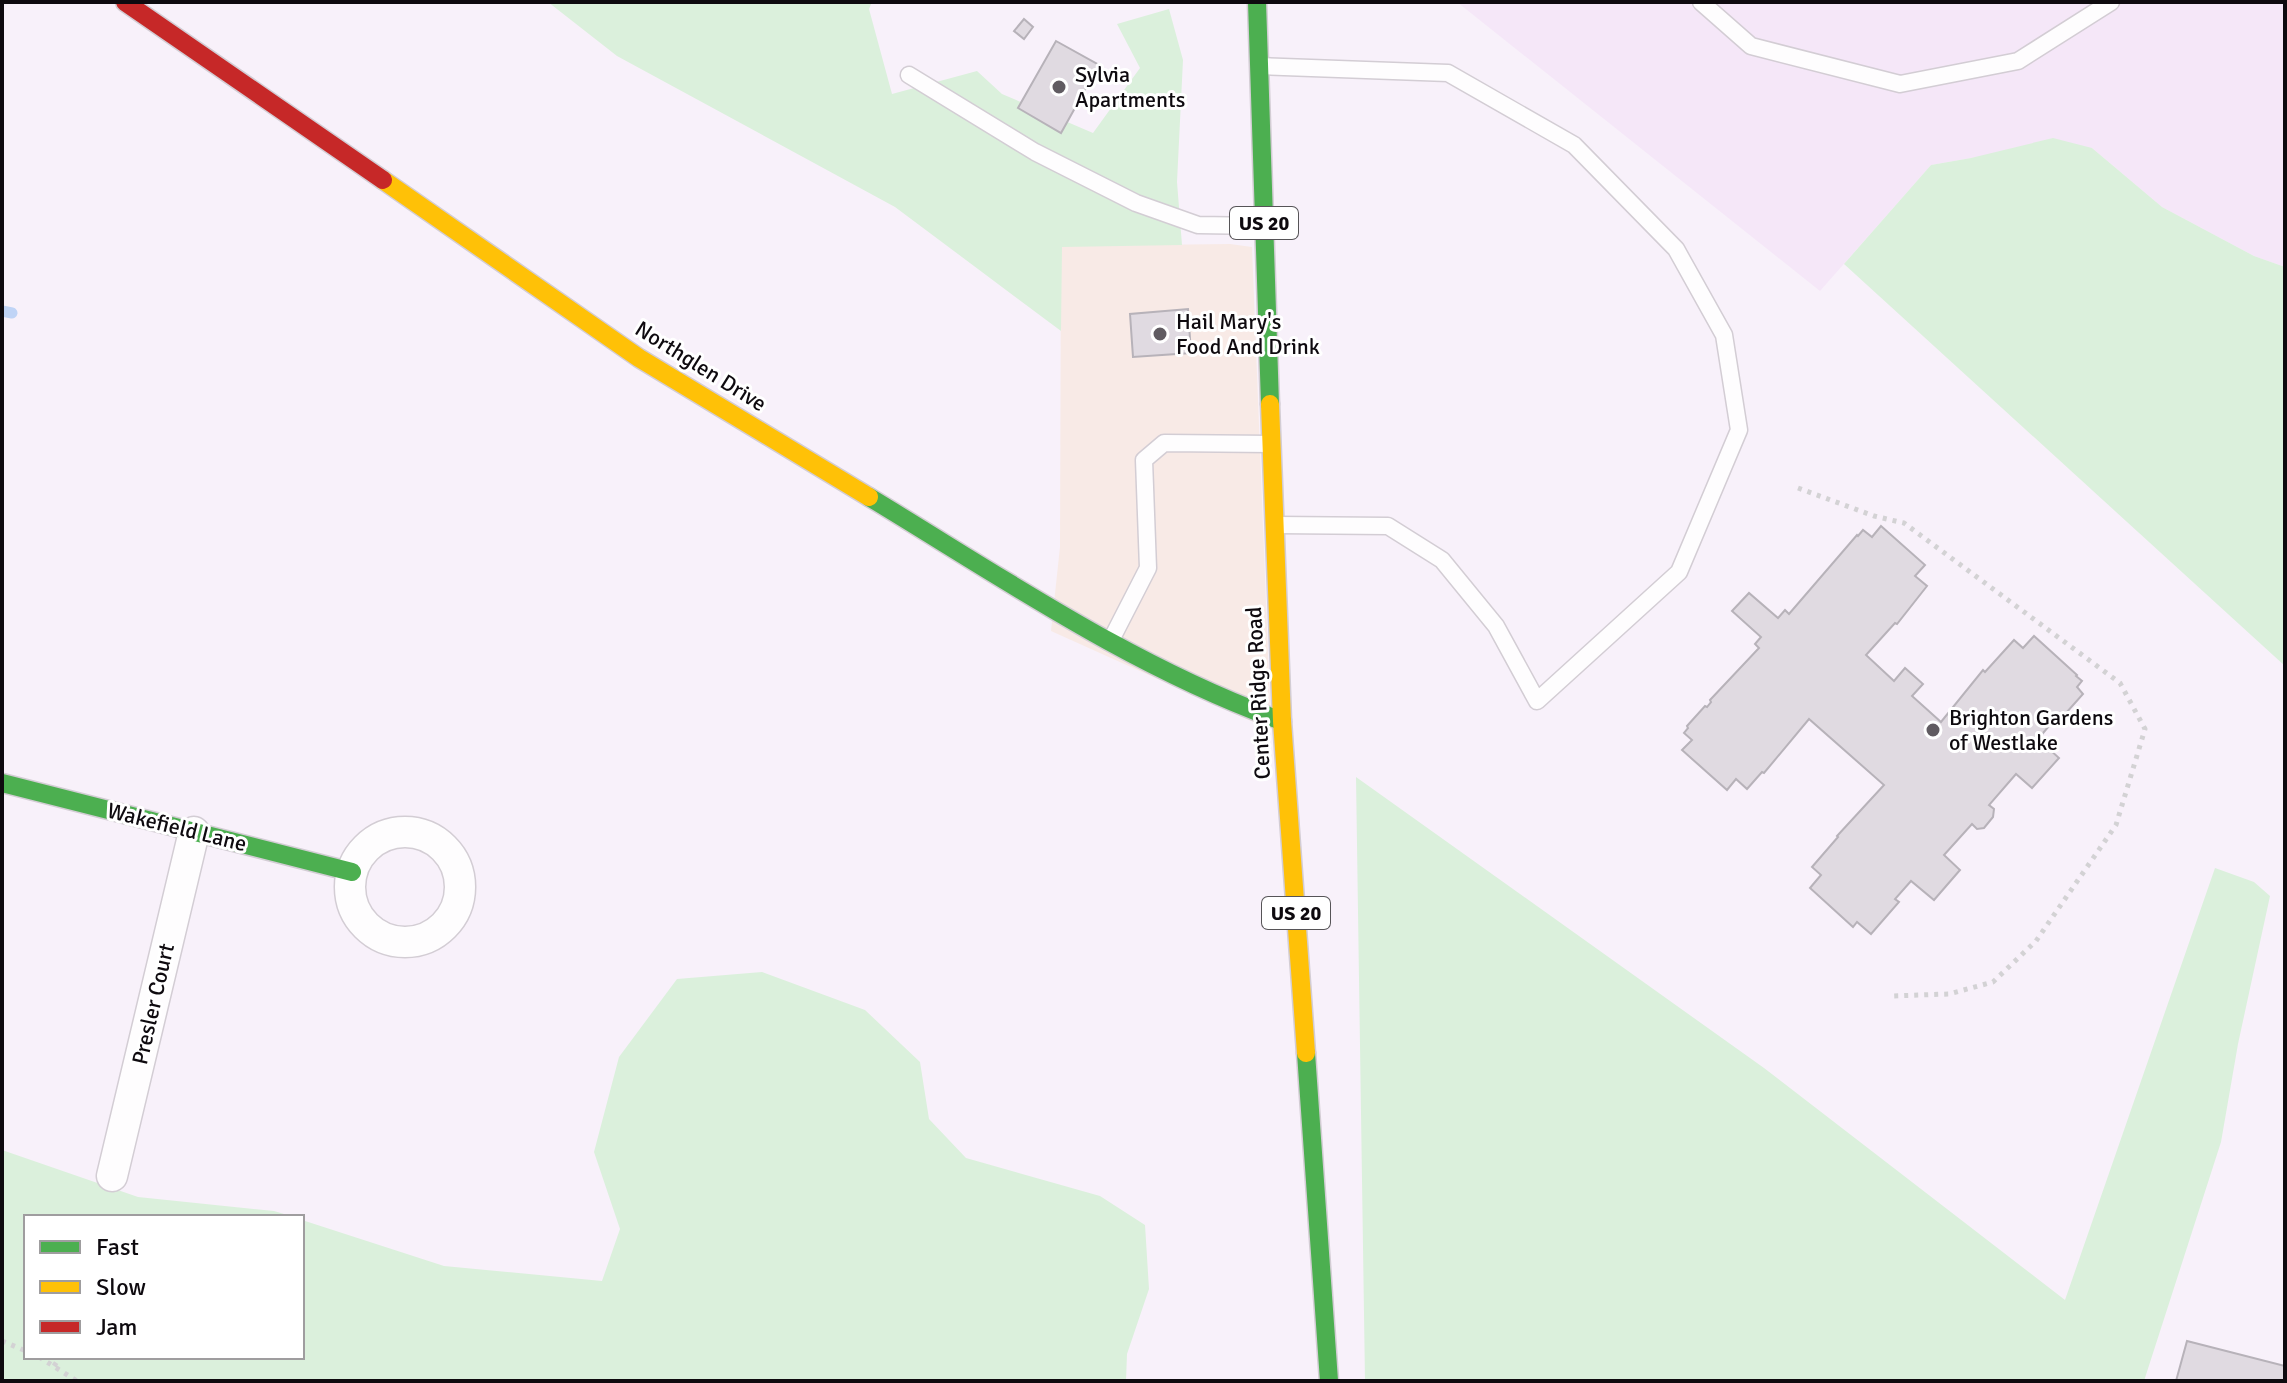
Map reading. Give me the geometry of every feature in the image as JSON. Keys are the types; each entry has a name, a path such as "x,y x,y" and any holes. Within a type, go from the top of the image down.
{"street":[{"name":"Northglen Drive","path":"125,2 639,358 1110,643 1232,703 1282,721"},
{"name":"Center Ridge Road","path":"1257,2 1282,721 1329,1381"},
{"name":"Wakefield Lane","path":"2,783 352,872"},
{"name":"Presler Court","path":"112,1176 194,832"}],"lane":[{"path":"1701,2 1751,46 1900,84 2018,61 2111,2"},
{"path":"1258,66 1448,73 1574,145 1676,249 1724,335 1739,430 1679,572 1537,701 1496,626 1442,560 1388,526 1275,525"},
{"path":"909,75 1035,152 1136,203 1198,225 1264,226"},
{"path":"1110,643 1148,568 1144,460 1164,443 1272,444"}],"path":[{"path":"1798,488 1874,516 1904,523 2120,683 2145,729 2116,825 2036,941 1993,982 1949,994 1891,996"},
{"path":"2,1341 24,1350"},
{"path":"42,1359 77,1381"},
{"path":"54,1366 59,1359"}],"shaded area":[{"path":"1457,2 2285,2 2285,267 2254,256 2162,207 2092,148 1971,158 1931,165 1820,291"},
{"path":"1230,244 1252,247 1271,730 1051,631 1060,547 1061,246"}],"green space":[{"path":"548,2 872,2 869,9 892,94 977,71 1002,94 1093,133 1140,68 1117,24 1169,9 1183,60 1177,182 1182,245 1062,247 1061,331 895,207 617,56"},
{"path":"2053,138 2092,148 2162,207 2254,256 2285,267 2285,666 1844,264 1931,165"},
{"path":"1356,777 1764,1068 2065,1300 2215,868 2254,882 2270,896 2238,1044 2221,1142 2144,1381 1365,1381"},
{"path":"762,972 865,1010 920,1062 929,1119 966,1158 1100,1196 1145,1225 1149,1289 1127,1354 1126,1381 2,1381 2,1150 138,1197 287,1215 24,1215 24,1359 304,1359 304,1221 444,1266 602,1281 620,1229 594,1152 619,1057 677,979"}],"building":[{"path":"1024,19 1033,27 1024,39 1014,31"},
{"name":"Sylvia Apartments","path":"1056,41 1099,65 1061,133 1018,108"},
{"name":"Hail Mary's Food And Drink","path":"1188,309 1191,353 1133,357 1130,314"},
{"name":"Brighton Gardens of Westlake","path":"1881,526 1925,565 1915,576 1927,586 1897,624 1866,655 1894,681 1905,668 1923,684 1912,696 1941,722 1983,670 1985,672 2014,640 2023,648 2034,636 2077,675 2082,681 2077,687 2083,694 2038,739 2059,758 2032,788 2016,774 1989,805 1994,809 1993,817 1984,828 1977,829 1972,824 1944,855 1960,870 1934,900 1911,881 1895,899 1899,902 1871,934 1857,922 1853,927 1810,888 1821,875 1812,867 1884,785 1809,719 1747,789 1736,779 1727,790 1682,750 1692,740 1684,733 1687,726 1759,648 1755,644 1761,637 1732,611 1749,593 1778,618 1785,610 1789,614 1857,535 1863,530 1872,537"},
{"path":"2187,1341 2285,1366 2285,1381 2176,1381"}],"waterway":[{"path":"2,311 12,313"}],"traffic: fast":[{"path":"1257,2 1270,404"},
{"path":"869,497 1070,620 1174,675 1282,721"},
{"path":"2,783 352,872"},
{"path":"1306,1053 1329,1381"}],"traffic: slow":[{"path":"383,180 639,358 869,497"},
{"path":"1270,404 1282,721 1306,1053"}],"traffic: jam":[{"path":"125,2 383,180"}],"place":[{"name":"Sylvia Apartments","path":"1059,87"},
{"name":"Hail Mary's Food And Drink","path":"1160,334"},
{"name":"Brighton Gardens of Westlake","path":"1933,730"}]}
